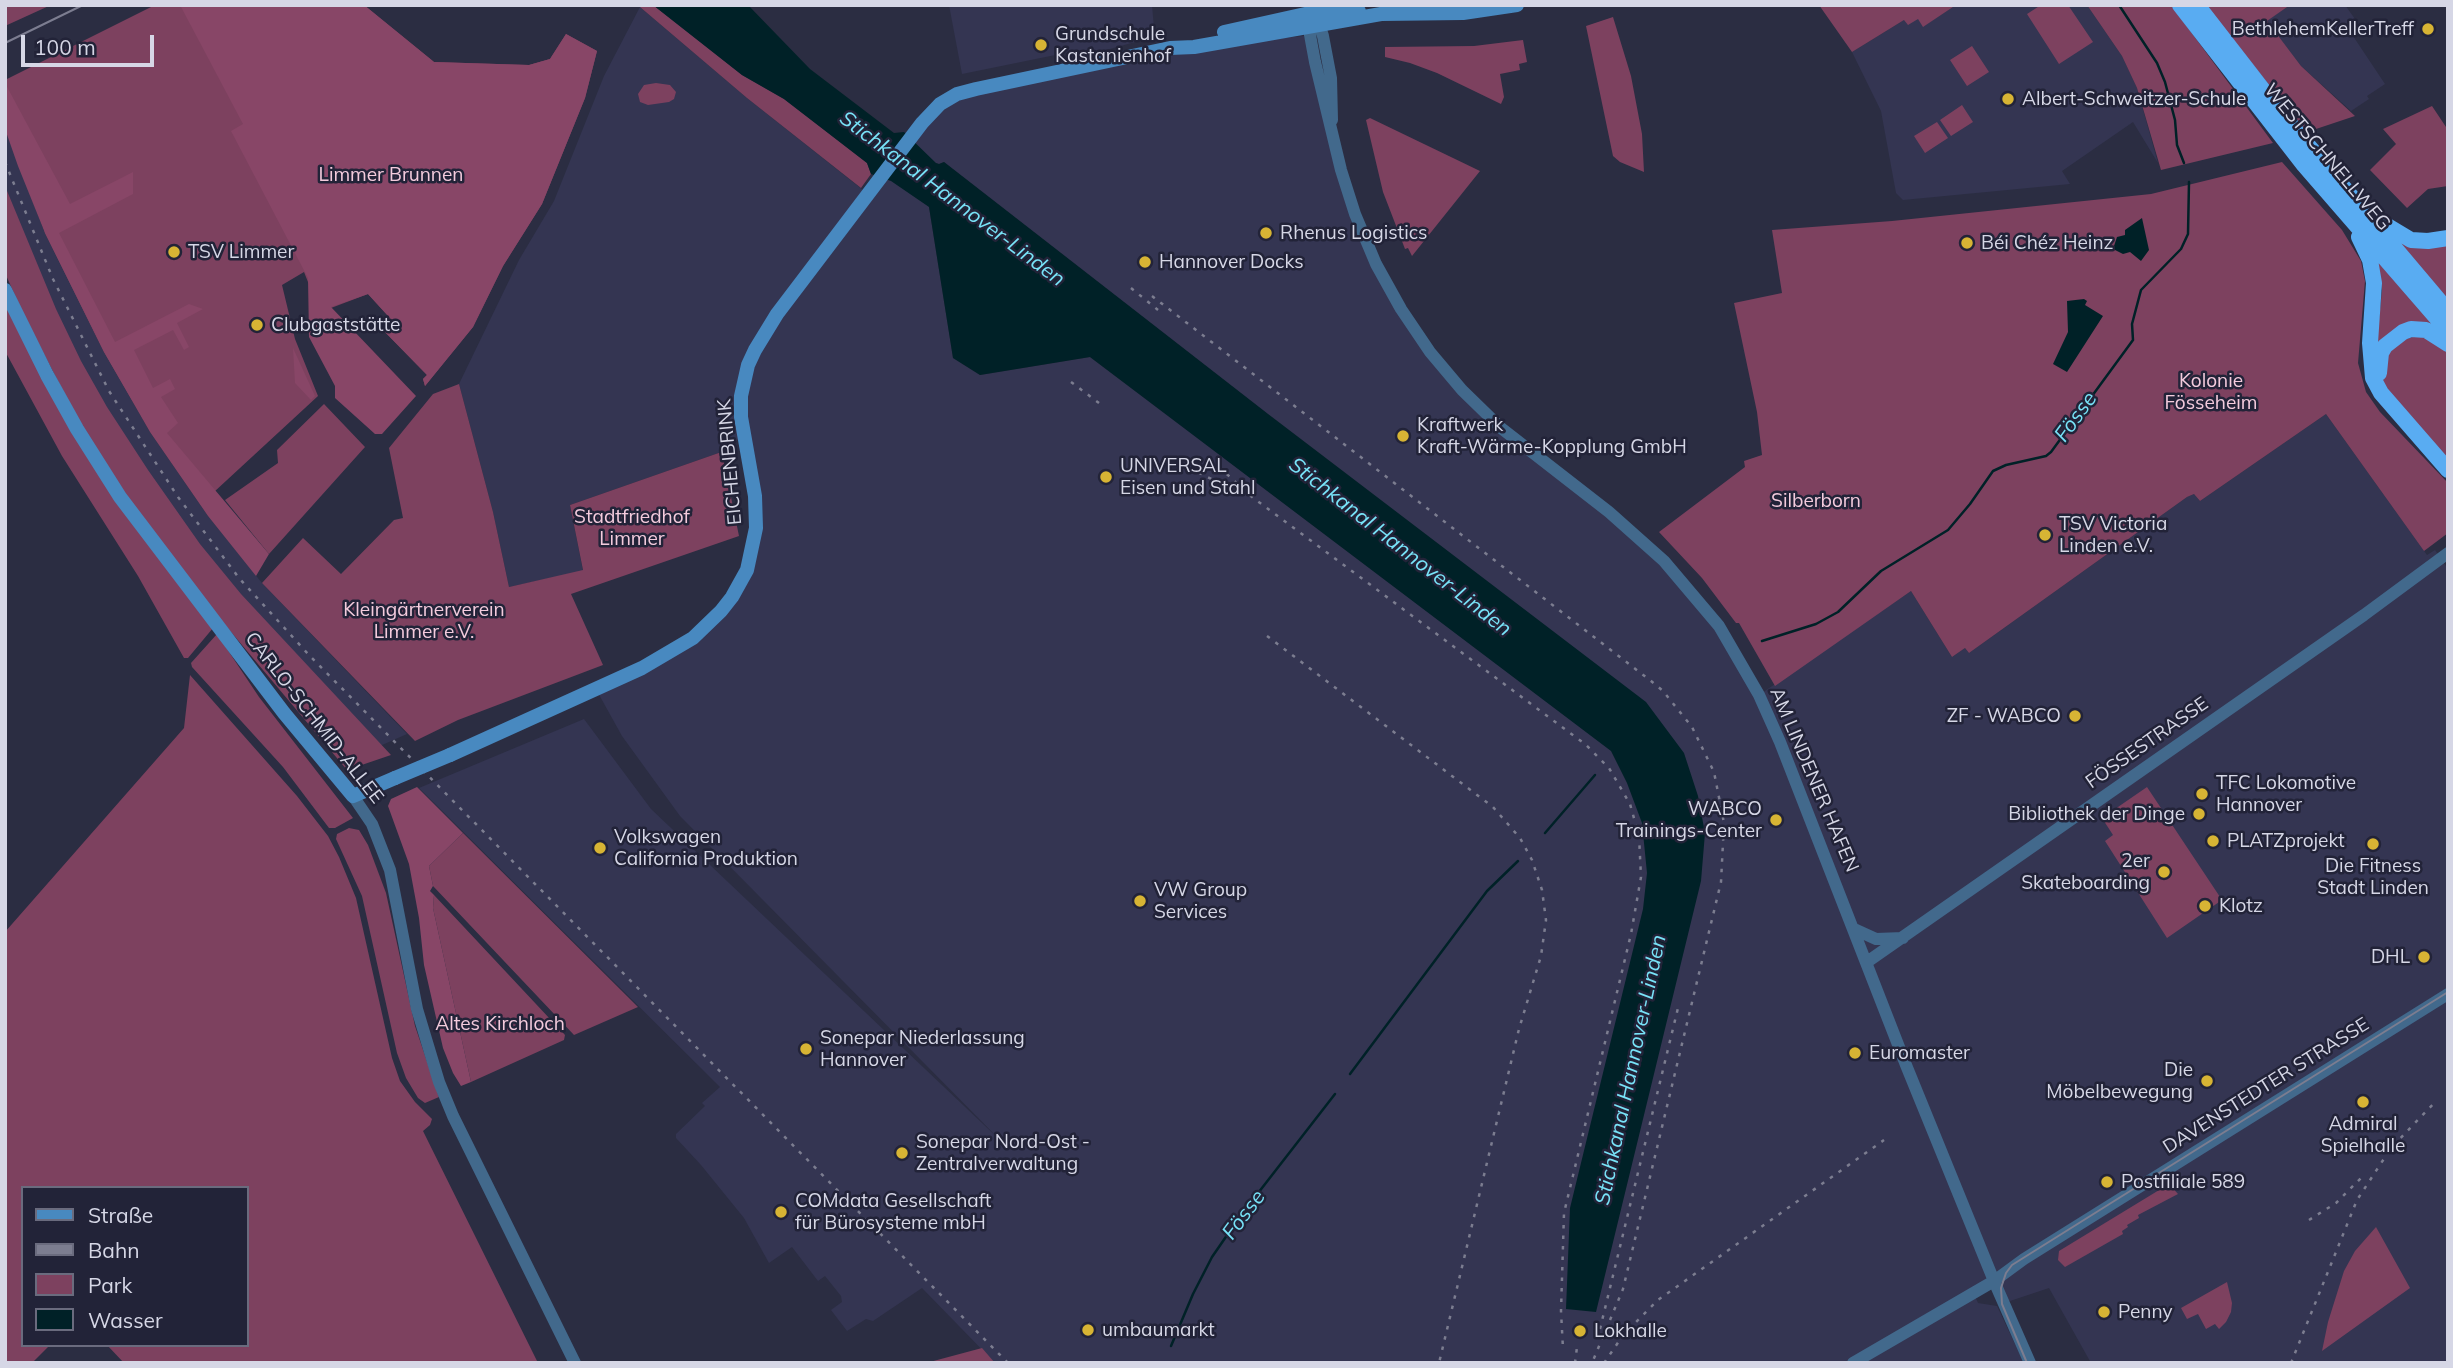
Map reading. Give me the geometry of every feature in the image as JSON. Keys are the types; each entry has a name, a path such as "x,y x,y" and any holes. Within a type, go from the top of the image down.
{"highway":[{"name":"WESTSCHNELLWEG","path":"2180,5 2311,161 2448,331"},
{"name":"WESTSCHNELLWEG","path":"2197,5 2277,120"},
{"name":"WESTSCHNELLWEG","path":"2354,214 2448,312"},
{"path":"2354,214 2411,240 2448,238"},
{"path":"2354,214 2373,272 2370,343 2372,378 2391,405 2448,470"},
{"path":"2391,405 2379,365 2381,353 2390,340 2403,332 2420,329 2433,333 2448,344"}],"main road":[{"name":"EICHENBRINK","path":"352,796 642,668 693,638 721,611 747,570 756,528 755,496 741,416 741,396 748,365 778,314 913,135 940,104 957,94 1170,48 1192,39 1315,21 1339,10 1381,14 1463,13 1517,5"},
{"name":"CARLO-SCHMID-ALLEE","path":"5,290 47,375 120,497 284,713 352,796"}],"street":[{"name":"AM LINDENER HAFEN","path":"1315,21 1331,78 1332,127 1354,214 1376,264 1401,309 1430,352 1462,390 1502,428 1645,542 1702,604 1718,626 1770,716 1906,1065 2030,1363"},
{"name":"FÖSSESTRASSE","path":"1867,962 2364,615 2448,553"},
{"name":"CARLO-SCHMID-ALLEE","path":"352,796 369,819 390,870 417,1009 439,1082 453,1116 575,1363"},
{"path":"1854,929 1876,939 1903,937"},
{"name":"DAVENSTEDTER STRASSE","path":"1853,1363 1994,1281 2024,1259 2448,994"}],"shaded area":[{"name":"Grundschule Kastanienhof","path":"949,5 1152,5 1154,28 1146,39 1077,58 1075,51 962,74"},
{"name":"Albert-Schweitzer-Schule","path":"1956,5 2087,5 2122,56 2137,88 2158,163 2133,122 2062,171 2070,184 1903,200 1896,193 1881,111 1852,52 1904,20 1918,18 1924,26"},
{"path":"2290,5 2345,5 2360,26 2351,33 2385,84 2351,111 2301,66 2266,21"},
{"path":"640,7 747,98 868,194 940,104 1170,48 1304,36 1376,264 1462,390 1609,512 1701,604 1759,695 1911,591 1952,657 1965,648 1969,653 2187,497 2194,494 2200,501 2326,414 2427,555 2435,550 2448,569 2448,1363 2091,1363 2049,1288 2004,1303 1993,1281 1974,1294 1978,1303 1997,1306 2024,1363 995,1363 922,1288 873,1321 866,1319 847,1331 831,1310 842,1302 841,1296 825,1276 818,1281 792,1247 769,1263 744,1218 676,1138 676,1134 705,1106 702,1103 720,1087 419,788 584,719 651,809 1002,1142 680,816 622,736 597,691 707,626 753,551 743,433 730,449 570,505 583,571 509,587 493,512 459,384 519,260 554,201 604,76","holes":["944,162 1645,702 1612,751 1090,357 980,375 953,358 929,207 936,163"]},
{"path":"5,129 45,233 104,352 150,432 208,516 262,583 407,734 373,749 233,601 82,372 5,203"}],"green space":[{"path":"5,5 51,5 5,26"},
{"path":"155,5 364,5 434,62 529,65 550,59 566,34 597,51 585,98 542,204 503,266 473,327 425,386 423,379 427,375 383,330 389,317 368,294 331,308 310,287 304,272 282,285 295,339 318,396 214,492 132,400 104,352 45,233 5,88 5,80"},
{"name":"Limmer Brunnen","path":"180,5 364,5 434,62 529,65 550,59 566,34 597,51 585,98 542,204 503,266 473,327 425,386 423,379 427,375 383,330 389,317 368,294 331,307 416,396 382,434 375,434 335,398 335,386 309,337 308,278 231,131 243,124"},
{"path":"653,5 742,75 784,99 867,163 871,174 861,188 747,98 640,7"},
{"path":"1819,5 1956,5 1923,27 1918,19 1908,25 1904,20 1852,52"},
{"path":"2041,5 2068,5 2093,42 2059,64 2027,14"},
{"path":"2087,5 2171,5 2273,143 2161,170 2137,88 2122,56"},
{"path":"2205,5 2290,5 2267,21 2301,66 2355,116 2307,132"},
{"path":"1613,17 1631,76 1642,134 1644,172 1620,162 1613,156 1586,26"},
{"path":"1523,40 1527,62 1519,64 1520,70 1500,74 1504,97 1501,104 1437,73 1385,57 1385,47 1474,46"},
{"path":"1972,46 1989,72 1967,86 1950,60"},
{"path":"5,83 70,204 133,172 133,194 59,233 115,342 189,304 203,309 177,323 189,347 184,350 173,330 134,350 153,388 170,379 175,389 161,397 178,423 167,433 269,554 256,576 208,516 150,432 104,352 45,233 18,166 5,129"},
{"path":"644,85 670,85 676,92 674,99 648,105 640,102 638,94"},
{"path":"1962,105 1973,122 1951,136 1940,120"},
{"path":"2432,106 2448,130 2448,186 2428,189 2407,208 2370,170 2396,144 2383,129"},
{"path":"1370,118 1480,171 1412,256 1408,248 1405,249 1383,192 1366,120"},
{"path":"1937,122 1948,138 1925,153 1914,136"},
{"path":"2282,162 2342,230 2361,261 2365,281 2358,363 2366,392 2380,412 2448,483 2448,533 2424,551 2326,414 2200,501 2194,494 2187,497 1969,653 1965,648 1952,657 1911,591 1775,686 1739,623 1736,623 1702,578 1659,532 1745,467 1744,461 1762,455 1757,412 1734,303 1782,293 1772,230 1892,221 2151,194"},
{"path":"5,186 56,309 81,361 148,470 200,544 241,594 391,755 347,770 221,620 122,490 80,423 26,320 5,273"},
{"path":"2448,242 2448,299 2398,243"},
{"path":"2377,261 2438,328 2436,330 2376,348 2382,290"},
{"path":"5,302 57,404 213,628 188,658 184,658 138,576 62,456 5,351"},
{"path":"2403,332 2448,344 2448,470 2382,382 2385,346"},
{"path":"293,348 315,396 311,400 295,383"},
{"name":"Kleingärtnerverein Limmer e.V.","path":"459,384 493,512 509,587 583,570 570,505 730,449 731,454 723,458 739,536 571,594 603,665 458,720 415,741 262,583 303,538 341,574 394,520 403,518 389,448 433,394"},
{"path":"324,404 365,447 269,554 225,500 278,463 277,450"},
{"path":"217,634 259,697 353,818 335,828 329,828 283,767 192,667 191,663"},
{"path":"190,675 297,796 328,836 356,898 392,1058 400,1081 432,1119 423,1131 538,1363 124,1363 109,1347 248,1347 248,1186 21,1186 21,1347 48,1347 32,1363 5,1363 5,932 184,728"},
{"path":"417,787 463,833 429,866 433,886 430,891 434,895 433,908 471,1082 461,1086 443,1048 424,965 409,864 388,806 391,799"},
{"name":"2er Skateboarding","path":"2147,787 2222,900 2167,938 2105,841 2113,835 2102,818"},
{"path":"349,828 359,830 368,845 386,893 415,1026 439,1097 425,1103 418,1098 406,1078 397,1053 362,896 336,839 337,834"},
{"path":"463,833 638,1007 574,1035 433,886 429,866"},
{"name":"Altes Kirchloch","path":"434,895 565,1035 564,1040 471,1082 433,908"},
{"path":"2169,1184 2178,1194 2138,1215 2139,1218 2122,1231 2123,1234 2065,1267 2058,1260 2059,1251"},
{"path":"2376,1227 2410,1288 2322,1351 2344,1271 2355,1251"},
{"path":"2227,1282 2232,1303 2231,1312 2219,1329 2215,1324 2206,1329 2198,1314 2187,1319 2181,1308"},
{"path":"982,1348 995,1363 926,1363"}],"water":[{"name":"Stichkanal Hannover-Linden","path":"653,5 748,5 810,69 894,133 904,132 936,163 944,162 1268,414 1646,702 1684,753 1698,796 1705,833 1701,881 1596,1312 1566,1309 1570,1208 1643,909 1647,873 1642,823 1611,751 1090,357 980,375 953,358 929,207 891,181 871,174 867,163 784,99 742,75"},
{"path":"2142,218 2149,250 2141,261 2130,252 2123,254 2115,250 2114,246 2117,237 2125,235 2125,230"},
{"path":"2067,301 2087,301 2085,305 2103,316 2067,372 2053,364 2068,332"}],"waterway":[{"name":"Fösse","path":"2119,5 2157,63 2165,82 2175,120 2177,145 2184,163"},
{"name":"Fösse","path":"1762,641 1816,624 1838,612 1881,571 1948,530 1993,471 2006,465 2046,456 2051,452 2133,340 2132,324 2141,290 2181,249 2188,234 2189,182"},
{"name":"Fösse","path":"1545,833 1595,775"},
{"name":"Fösse","path":"1350,1074 1487,891 1518,861"},
{"name":"Fösse","path":"1171,1346 1212,1257 1241,1215 1335,1094"}],"tram line":[{"path":"5,43 83,5"},
{"path":"2027,1363 2002,1304 2001,1288 2012,1265 2448,992"}],"railway":[{"path":"5,162 53,279 109,391 178,497 239,578 309,655 1008,1363"},
{"path":"1131,288 1158,310"},
{"path":"1152,296 1663,691 1692,727 1714,772 1724,823 1721,882 1623,1289 1592,1363"},
{"path":"1071,382 1099,403"},
{"path":"1180,463 1239,493"},
{"path":"1219,467 1252,497 1585,744 1609,768 1630,804 1639,836 1641,877 1631,934 1564,1213 1561,1311 1563,1349"},
{"path":"1267,636 1493,807 1520,838 1532,860 1542,890 1546,920 1541,956 1519,1029 1439,1363"},
{"path":"1600,1329 1678,1008"},
{"path":"2291,1363 2357,1200 2391,1148 2437,1100"},
{"path":"1604,1363 1624,1334 1658,1300 1884,1140"},
{"path":"2309,1220 2336,1203 2365,1174"},
{"path":"1575,1363 1577,1347"}],"place":[{"name":"BethlehemKellerTreff","path":"2428,29"},
{"name":"Grundschule Kastanienhof","path":"1041,45"},
{"name":"Albert-Schweitzer-Schule","path":"2008,99"},
{"name":"Rhenus Logistics","path":"1266,233"},
{"name":"Béi Chéz Heinz","path":"1967,243"},
{"name":"TSV Limmer","path":"174,252"},
{"name":"Hannover Docks","path":"1145,262"},
{"name":"Clubgaststätte","path":"257,325"},
{"name":"Kraftwerk Kraft-Wärme-Kopplung GmbH","path":"1403,436"},
{"name":"UNIVERSAL Eisen und Stahl","path":"1106,477"},
{"name":"TSV Victoria Linden e.V.","path":"2045,535"},
{"name":"ZF - WABCO","path":"2075,716"},
{"name":"TFC Lokomotive Hannover","path":"2202,794"},
{"name":"Bibliothek der Dinge","path":"2199,814"},
{"name":"WABCO Trainings-Center","path":"1776,820"},
{"name":"PLATZprojekt","path":"2213,841"},
{"name":"Die Fitness Stadt Linden","path":"2373,844"},
{"name":"Volkswagen California Produktion","path":"600,848"},
{"name":"2er Skateboarding","path":"2164,872"},
{"name":"VW Group Services","path":"1140,901"},
{"name":"Klotz","path":"2205,906"},
{"name":"DHL","path":"2424,957"},
{"name":"Sonepar Niederlassung Hannover","path":"806,1049"},
{"name":"Euromaster","path":"1855,1053"},
{"name":"Die Möbelbewegung","path":"2207,1081"},
{"name":"Admiral Spielhalle","path":"2363,1102"},
{"name":"Sonepar Nord-Ost - Zentralverwaltung","path":"902,1153"},
{"name":"Postfiliale 589","path":"2107,1182"},
{"name":"COMdata Gesellschaft für Bürosysteme mbH","path":"781,1212"},
{"name":"Penny","path":"2104,1312"},
{"name":"umbaumarkt","path":"1088,1330"},
{"name":"Lokhalle","path":"1580,1331"}],"park label":[{"name":"Kolonie Fösseheim","path":"2211,392"},
{"name":"Silberborn","path":"1816,501"},
{"name":"Stadtfriedhof Limmer","path":"632,528"}]}
